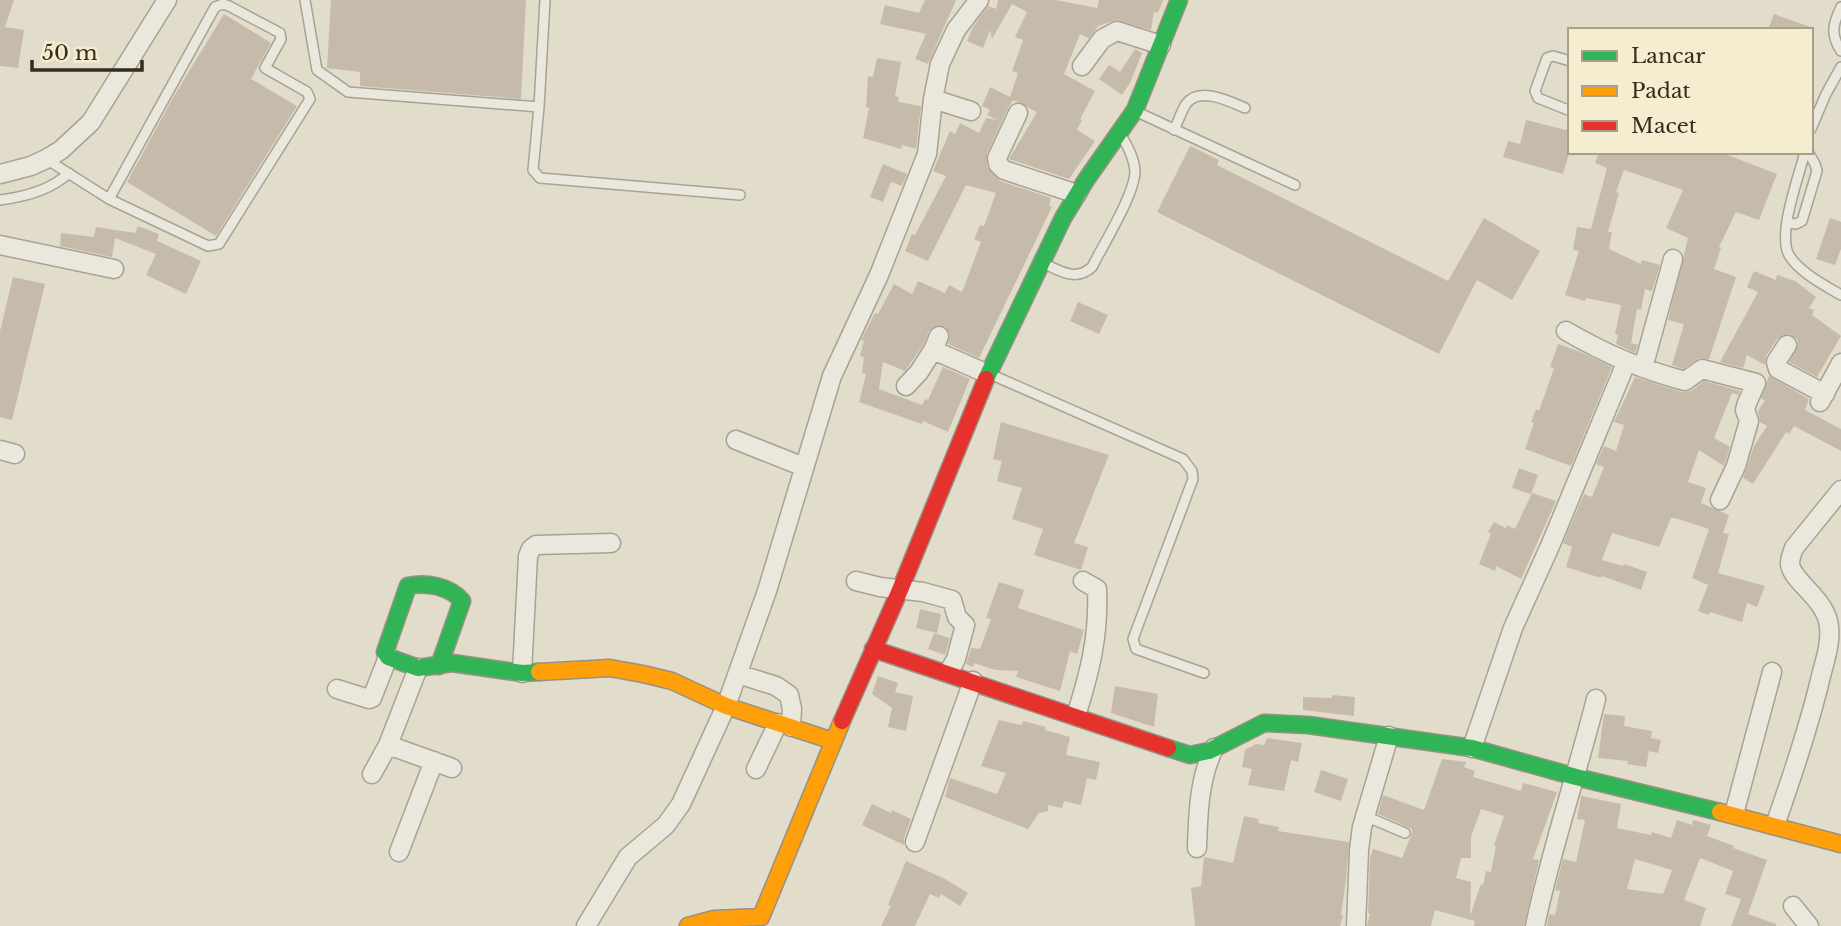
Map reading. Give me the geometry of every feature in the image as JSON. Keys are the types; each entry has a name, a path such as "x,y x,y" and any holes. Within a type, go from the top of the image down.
{"street":[{"path":"0,174 46,159 91,122 167,0"},
{"path":"586,926 628,857 666,825 681,804 726,706 767,591 832,376 879,275 927,154 940,64 956,30 979,0"},
{"path":"688,926 714,919 766,921 833,741 901,590 988,374 1041,262 1077,194 1135,110 1179,0"},
{"path":"1082,66 1102,39 1117,31 1161,44"},
{"path":"933,99 971,111"},
{"path":"1018,113 997,158 998,164 1004,170 1077,194"},
{"path":"0,245 114,269"},
{"path":"1472,748 1513,628 1575,488 1635,365 1673,259"},
{"path":"1566,331 1635,365 1685,381 1702,369 1756,383"},
{"path":"906,386 919,372 936,343 988,374"},
{"path":"1720,500 1736,466 1749,421 1745,410 1747,403 1756,383 1776,366 1787,345"},
{"path":"1776,366 1822,398 1841,363"},
{"path":"736,440 804,467"},
{"path":"1776,825 1807,733 1829,636 1828,618 1824,609 1793,571 1791,556 1794,548 1841,490"},
{"path":"522,673 528,556 531,549 536,545 611,543"},
{"path":"856,581 923,592 952,600 957,617 965,625 956,659 948,673"},
{"path":"1076,716 1096,643 1098,610 1097,589 1083,581"},
{"path":"439,666 462,601 460,596 454,593 422,584 408,586 385,652 388,657 418,668 439,666 459,663 522,673 610,668 672,681 726,706 833,741"},
{"path":"873,649 1190,755 1214,748 1264,723 1308,725 1390,736 1472,748 1841,844"},
{"path":"337,689 372,698 388,657"},
{"path":"372,774 388,744 418,668"},
{"path":"1734,814 1772,672"},
{"path":"738,674 776,686 789,695 792,709 785,725 756,769"},
{"path":"915,842 973,681"},
{"path":"1535,926 1545,876 1576,776 1596,699"},
{"path":"1356,926 1359,850 1365,816 1390,736"},
{"path":"388,744 452,768"},
{"path":"1197,848 1198,806 1203,777 1214,748"},
{"path":"399,852 434,761"},
{"path":"1793,906 1809,926"}],"lane":[{"path":"305,0 317,70 348,92 540,107"},
{"path":"545,0 540,107 533,170 540,178 740,195"},
{"path":"46,159 109,199 208,246 219,243 310,99 307,92 265,68 281,39 280,33 229,6 223,4 215,7 109,199"},
{"path":"1841,7 1832,25 1841,51"},
{"path":"1568,61 1547,58 1535,91 1538,98 1568,110"},
{"path":"1813,125 1841,67"},
{"path":"1174,130 1187,103 1198,96 1225,99 1245,108"},
{"path":"1135,110 1295,185"},
{"path":"1041,262 1068,275 1078,276 1085,274 1092,267 1130,193 1135,174 1130,151 1120,133"},
{"path":"1805,154 1787,223 1785,243 1792,260 1821,284 1841,295"},
{"path":"1787,223 1797,224 1802,220 1816,171 1815,163 1808,154"},
{"path":"0,200 35,192 54,184 69,173"},
{"path":"988,374 1183,459 1188,464 1193,479 1133,639 1136,649 1204,673"},
{"path":"1365,816 1405,833"}],"building":[{"path":"0,0 14,0 5,27 24,30 18,68 0,66"},
{"path":"331,0 526,0 521,99 360,86 360,72 327,68"},
{"path":"925,0 956,0 928,64 915,59 926,34 880,24 885,5 919,13"},
{"path":"998,0 1056,0 1097,8 1099,0 1163,0 1158,13 1154,12 1151,30 1116,20 1098,26 1089,38 1080,34 1064,74 1095,91 1077,130 1095,141 1069,179 1009,159 1037,112 1013,100 1008,108 987,153 987,167 1000,181 1051,198 1049,206 1052,207 979,358 948,344 948,330 938,325 929,331 905,371 883,362 879,389 922,405 925,399 928,400 943,367 970,379 948,432 923,421 922,424 859,402 866,374 862,373 864,357 860,356 864,341 861,340 894,284 912,294 918,281 945,293 949,285 962,292 981,242 974,239 980,225 984,226 996,193 966,185 928,261 905,251 946,176 933,171 950,131 955,134 960,123 979,133 986,118 997,120 987,115 990,110 982,106 990,87 1010,97 1018,73 1012,71 1023,40 1015,37 1027,12 1012,4 992,39 990,30 983,48 967,41 988,6 996,9"},
{"path":"224,14 271,43 251,79 297,106 216,236 127,182 174,96"},
{"path":"1774,14 1813,28 1769,28"},
{"path":"1135,49 1142,53 1122,95 1099,79 1109,65 1120,72"},
{"path":"877,58 901,62 895,96 899,97 898,102 921,106 916,149 902,145 901,149 863,138 869,108 866,107 868,76 873,77"},
{"path":"1526,120 1568,130 1569,154 1563,174 1503,157 1508,141 1520,144"},
{"path":"1190,146 1219,160 1217,165 1448,281 1484,218 1540,251 1512,300 1477,280 1439,354 1157,212"},
{"path":"1598,154 1728,154 1777,174 1759,220 1736,212 1719,247 1721,248 1714,269 1736,277 1709,359 1699,358 1683,369 1672,365 1684,324 1668,320 1688,238 1666,228 1683,190 1624,170 1616,192 1619,193 1608,232 1612,232 1609,249 1641,264 1642,260 1660,265 1652,291 1645,289 1641,310 1637,309 1631,343 1638,345 1635,353 1616,344 1618,335 1615,334 1621,305 1586,298 1585,301 1565,295 1579,251 1573,250 1577,227 1591,229 1607,168 1595,163"},
{"path":"883,164 907,174 902,186 891,182 883,202 870,197"},
{"path":"1830,218 1841,222 1841,249 1835,265 1816,259"},
{"path":"138,226 159,234 157,241 201,261 186,294 146,275 156,254 115,238 112,257 60,246 61,233 94,237 96,227 135,233"},
{"path":"1754,271 1776,280 1777,275 1795,281 1816,297 1809,308 1814,310 1812,315 1841,336 1817,377 1789,362 1798,345 1797,339 1788,334 1777,339 1766,356 1765,365 1747,355 1743,368 1720,362 1758,292 1747,287"},
{"path":"13,277 45,284 12,420 0,417 0,331"},
{"path":"1078,302 1108,315 1099,334 1070,321"},
{"path":"1558,344 1612,367 1571,466 1525,449 1534,423 1531,422 1536,409 1539,411 1554,368 1550,367"},
{"path":"1769,376 1809,399 1805,410 1841,429 1841,451 1794,426 1789,434 1786,432 1753,484 1743,478 1754,446 1767,426 1760,422 1758,411 1765,400 1761,399"},
{"path":"1635,377 1682,392 1691,391 1704,381 1740,391 1738,395 1732,393 1714,438 1730,447 1724,466 1699,450 1688,482 1706,488 1701,503 1729,515 1723,533 1729,534 1718,573 1765,586 1757,607 1747,603 1742,622 1698,611 1708,585 1692,578 1709,529 1675,518 1671,518 1659,547 1612,533 1602,560 1647,572 1641,590 1566,567 1572,547 1563,543 1584,494 1592,497 1604,467 1596,464 1604,446 1616,451 1624,425 1614,422"},
{"path":"1001,422 1109,455 1074,543 1088,547 1081,570 1034,555 1043,529 1012,519 1022,488 997,481 1002,461 993,459"},
{"path":"1519,468 1538,475 1531,494 1512,488"},
{"path":"1532,493 1556,501 1521,579 1496,566 1495,571 1479,564 1491,534 1488,532 1494,522 1515,529"},
{"path":"999,582 1024,590 1018,608 1084,630 1077,654 1070,651 1060,691 1016,677 1018,671 966,664 971,648 980,649 991,619 986,618"},
{"path":"920,609 941,614 937,633 916,628"},
{"path":"934,633 950,638 945,655 928,649"},
{"path":"878,676 898,683 895,692 913,696 906,731 888,727 892,708 872,694"},
{"path":"1115,686 1158,694 1154,727 1111,713"},
{"path":"1332,695 1355,697 1354,716 1303,710 1303,697 1332,698"},
{"path":"1604,714 1625,716 1624,726 1652,731 1651,738 1661,740 1658,753 1649,751 1646,767 1627,764 1628,761 1598,758"},
{"path":"999,720 1022,725 1023,721 1046,727 1045,730 1070,737 1066,755 1100,762 1096,780 1087,778 1081,805 1064,801 1062,808 1048,805 1048,811 1039,813 1028,829 945,797 950,778 997,794 1006,773 981,766"},
{"path":"1267,738 1302,743 1298,762 1291,760 1284,791 1248,785 1252,769 1242,767 1245,750 1256,744 1264,745"},
{"path":"1442,759 1466,762 1464,767 1475,771 1473,777 1521,791 1523,783 1557,792 1533,859 1539,860 1524,926 1474,926 1475,921 1435,910 1431,926 1367,926 1370,913 1370,859 1373,849 1402,858 1412,833 1412,829 1378,814 1383,795 1424,810","holes":["1481,809 1504,816 1494,845 1491,872 1486,871 1470,916 1471,882 1456,878 1461,858 1471,858 1471,837"]},
{"path":"1321,770 1348,779 1341,801 1314,792"},
{"path":"1581,796 1621,804 1617,828 1651,835 1652,832 1671,838 1677,820 1692,825 1693,820 1711,825 1707,836 1767,860 1748,914 1776,926 1731,926 1741,899 1725,894 1733,871 1700,858 1684,900 1706,908 1700,926 1547,926 1549,914 1555,915 1560,891 1555,890 1563,859 1576,862 1585,820 1577,819","holes":["1635,859 1672,870 1663,894 1627,889"]},
{"path":"872,804 911,819 904,845 862,825"},
{"path":"1244,816 1259,819 1258,823 1279,827 1278,831 1349,842 1340,926 1195,926 1191,888 1201,886 1204,857 1233,863"},
{"path":"906,861 968,893 960,906 941,894 939,898 930,894 915,926 881,926 891,906 888,905"}],"traffic: fast":[{"path":"986,379 1063,218 1135,110 1179,0"},
{"path":"439,666 462,601 437,586 408,586 385,652 388,657 418,668 452,663 522,673 539,672"},
{"path":"1168,748 1190,755 1209,751 1264,723 1308,725 1472,748 1720,812"}],"traffic: slow":[{"path":"539,672 610,668 643,674 672,681 726,706 833,741"},
{"path":"688,926 714,919 761,917 842,721"},
{"path":"1720,812 1841,844"}],"traffic: jam":[{"path":"842,721 900,590 986,379"},
{"path":"873,649 1168,748"}]}
